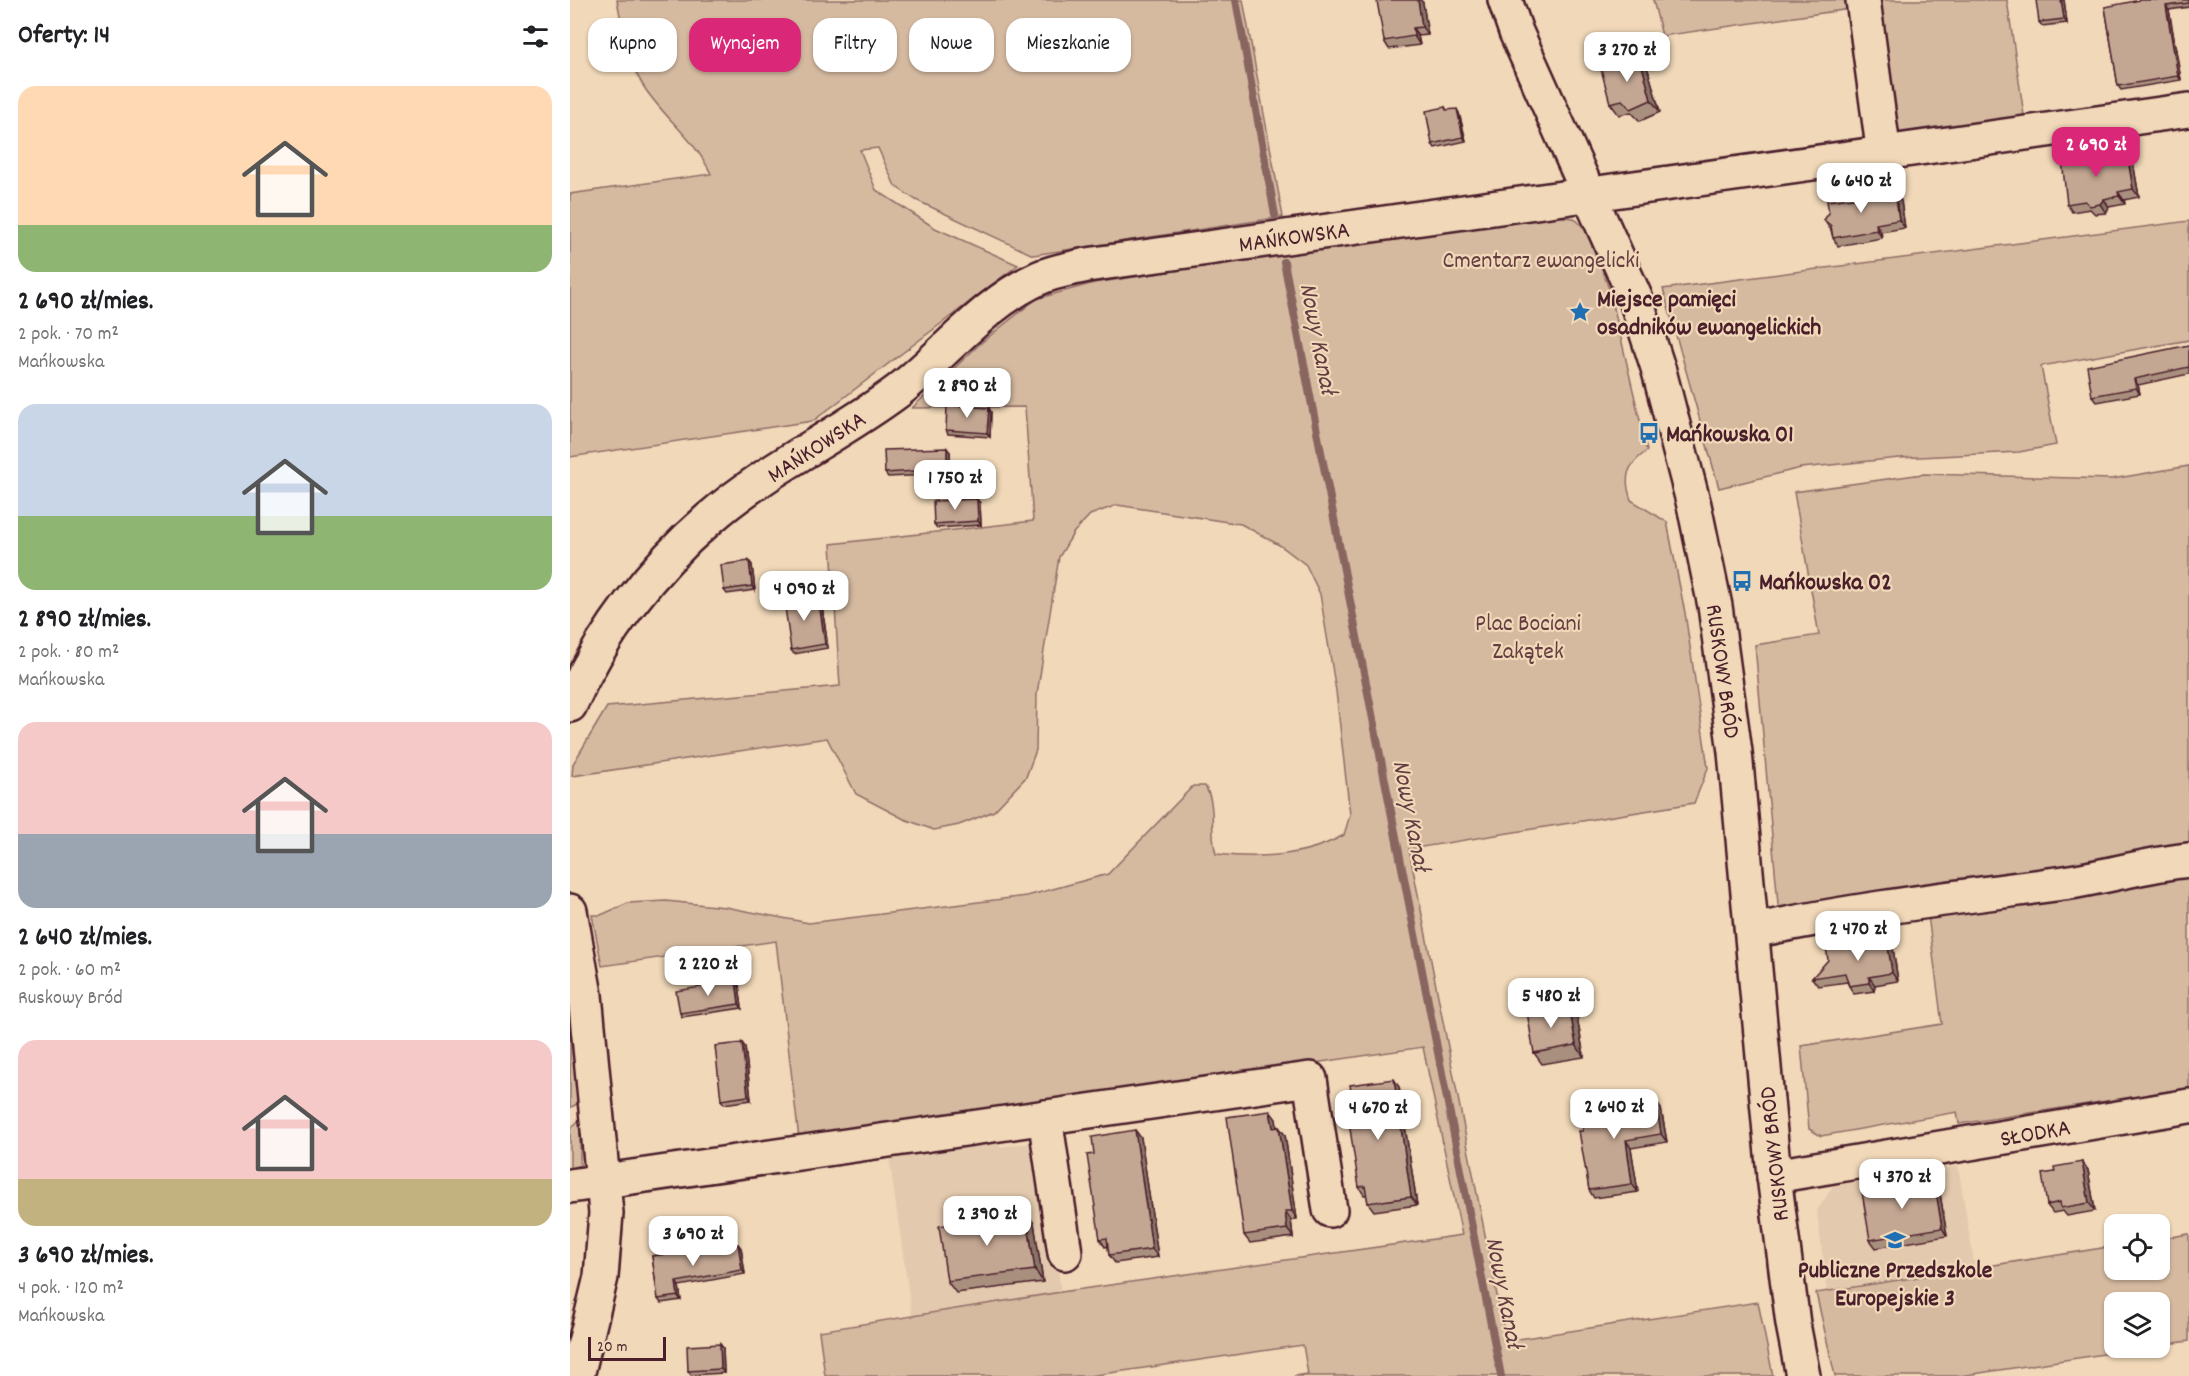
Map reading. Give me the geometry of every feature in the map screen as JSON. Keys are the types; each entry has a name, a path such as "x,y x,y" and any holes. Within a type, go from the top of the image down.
{"street":[{"name":"RUSKOWY BRÓD","path":"1505,0 1516,32 1613,244 1649,339 1694,505 1715,606 1731,718 1753,931 1774,1176 1792,1324 1803,1376"},
{"path":"1863,0 1884,155"},
{"name":"MAŃKOWSKA","path":"570,705 588,669 620,618 664,562 711,517 879,405 925,370 1004,298 1041,277 1087,266 1884,155 2189,110"},
{"path":"1753,931 1977,894 2066,883 2163,862 2189,860"},
{"path":"570,911 585,995 605,1182 605,1247 601,1277 577,1376"},
{"path":"570,1186 1310,1079 1330,1210"},
{"name":"SŁODKA","path":"1774,1176 2189,1106"},
{"path":"1045,1118 1065,1253"}],"shaded area":[{"path":"992,1140 1001,1147 1039,1142 1061,1292 912,1316 889,1156"},
{"name":"Publiczne Przedszkole Europejskie 3","path":"1958,1166 1975,1269 1827,1292 1817,1211 1833,1186"}],"green space":[{"path":"617,0 1243,0 1283,217 1033,255 916,200 895,186 878,148 860,150 876,190 935,228 1018,265 813,421 570,457 570,194 711,174 697,150 652,98 636,72 677,72 677,18 621,18"},
{"path":"1653,0 1849,0 1850,9 1662,36"},
{"path":"1879,0 2007,0 2025,122 1899,139"},
{"path":"1545,215 1574,218 1590,234 1611,295 1647,451 1635,461 1628,472 1627,485 1631,500 1667,522 1685,613 1708,768 1694,803 1409,849 1506,1341 1758,1302 1773,1376 1294,1376 1308,1374 1303,1345 1089,1376 825,1376 819,1331 1061,1292 1462,1235 1423,1047 799,1139 776,941 602,966 592,915 601,915 628,903 666,901 725,907 809,923 1027,896 1108,874 1193,786 1205,786 1209,793 1216,854 1282,855 1314,848 1344,835 1350,815 1336,691 1320,594 1306,565 1281,546 1241,524 1117,505 1090,515 1074,532 1059,557 1037,694 1036,750 1026,777 994,811 959,825 934,830 904,819 856,794 827,738 572,776 573,764 607,707 840,686 831,544 1033,521 1025,407 912,408 981,343 1036,299 1094,283"},
{"path":"2189,221 2189,340 2041,366 2056,445 2019,452 1899,458 1801,468 1719,488 1663,289"},
{"path":"2189,466 2189,852 1779,915 1755,645 1819,635 1794,492 1923,474 2112,479"},
{"path":"2189,873 2189,1088 1959,1124 1957,1112 1821,1136 1809,1129 1801,1046 1942,1024 1928,915"},
{"path":"570,991 580,1102 570,1108"},
{"path":"580,1119 580,1165 570,1170 570,1129"},
{"path":"2189,1234 2189,1341 2170,1344 2170,1292 2104,1292 2104,1354 1960,1376 1835,1376 1816,1293 2104,1248 2104,1280 2170,1280 2170,1237"}],"building":[{"path":"1418,0 1422,27 1413,28 1414,36 1384,41 1377,1"},
{"path":"2036,0 2061,0 2064,19 2039,22"},
{"path":"2140,0 2189,0 2189,3 2166,6 2178,76 2118,86 2105,7"},
{"path":"1640,58 1651,100 1631,109 1622,100 1610,103 1601,69"},
{"path":"1445,107 1446,110 1457,109 1463,137 1432,144 1426,111"},
{"path":"2096,152 2097,155 2111,152 2112,156 2127,154 2133,189 2118,192 2119,196 2104,199 2100,204 2090,206 2085,201 2067,204 2062,160"},
{"path":"1895,193 1899,220 1876,224 1877,230 1833,238 1831,226 1824,220 1829,213 1827,201"},
{"path":"2189,345 2189,367 2134,379 2136,388 2092,396 2087,366"},
{"path":"947,405 989,408 987,433 946,430"},
{"path":"947,448 947,469 885,473 884,450"},
{"path":"977,499 978,521 934,524 933,501"},
{"path":"749,561 752,586 724,590 721,565"},
{"path":"818,595 825,644 791,650 784,600"},
{"path":"1887,940 1892,973 1869,977 1869,983 1849,986 1845,973 1812,978 1828,960 1826,947"},
{"path":"736,981 739,1004 680,1013 676,991"},
{"path":"1569,1005 1576,1045 1534,1053 1527,1012"},
{"path":"742,1043 748,1096 721,1100 715,1046"},
{"path":"1394,1079 1411,1197 1368,1203 1365,1186 1359,1187 1346,1103 1353,1103 1350,1085"},
{"path":"1656,1101 1661,1134 1626,1140 1632,1184 1589,1190 1579,1131 1583,1131 1580,1109 1619,1103 1620,1107"},
{"path":"1270,1111 1273,1128 1279,1127 1292,1211 1285,1211 1287,1229 1244,1235 1227,1117"},
{"path":"1135,1130 1152,1249 1109,1255 1107,1238 1100,1239 1087,1155 1094,1154 1092,1137"},
{"path":"2082,1162 2089,1203 2061,1208 2060,1202 2047,1205 2042,1174 2055,1172 2054,1167"},
{"path":"1934,1180 1942,1228 1870,1240 1862,1192"},
{"path":"1026,1212 1035,1270 947,1281 939,1226"},
{"path":"738,1244 742,1270 676,1282 678,1296 658,1299 652,1256"},
{"path":"720,1344 721,1369 688,1371 687,1346"}],"waterway":[{"name":"Nowy Kanał","path":"1236,0 1275,215"},
{"name":"Nowy Kanał","path":"1284,262 1501,1376"}],"place":[{"name":"Miejsce pamięci osadników ewangelickich","path":"1580,312"},
{"name":"Mańkowska 01","path":"1649,433"},
{"name":"Mańkowska 02","path":"1742,581"},
{"name":"Publiczne Przedszkole Europejskie 3","path":"1895,1240"}],"park label":[{"name":"Cmentarz ewangelicki","path":"1541,259"},
{"name":"Plac Bociani Zakątek","path":"1528,636"}]}
